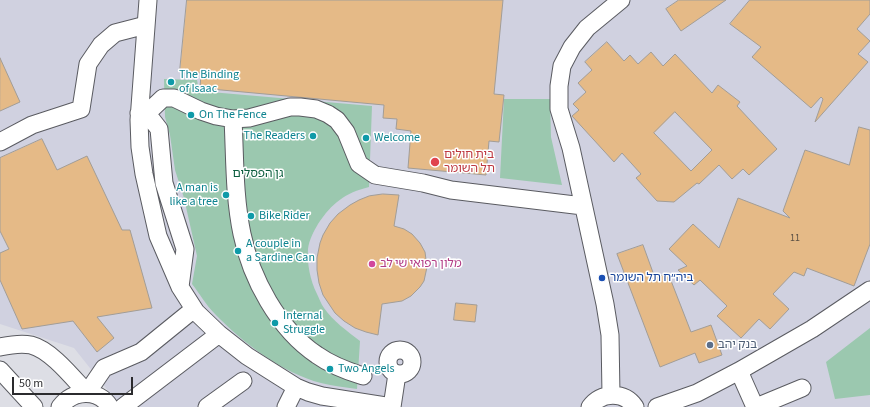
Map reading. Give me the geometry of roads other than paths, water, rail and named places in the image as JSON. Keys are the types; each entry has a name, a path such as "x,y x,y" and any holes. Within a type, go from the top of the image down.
{"street":[{"path":"148,0 140,147 150,204 158,236 180,287 194,309 219,334 246,356 296,387 308,392 322,396 392,407 397,374"},
{"path":"611,395 610,335 571,148 559,109 559,86 562,66 572,47 587,28 621,0"},
{"path":"0,142 32,125 81,109 88,64 101,45 115,33 146,25"},
{"path":"142,114 163,98 174,98 208,114 233,119 249,118 290,107 316,109 337,120 346,132 359,164 375,175 423,183 452,190 583,206"},
{"path":"233,119 237,195 242,233 254,272 262,289 285,325 315,354 333,365 363,376"},
{"path":"657,407 697,393 739,372 812,329 870,290"},
{"path":"87,393 104,368 141,352 194,309"},
{"path":"123,407 219,334"},
{"path":"0,347 10,345 31,345 51,356 87,393"},
{"path":"0,370 34,407"},
{"path":"739,372 755,407 802,388"},
{"path":"207,407 242,381"},
{"path":"286,407 296,387"},
{"path":"60,407 71,396 87,393 104,399 110,407"},
{"path":"590,407 602,397 611,395 617,395 626,399 635,407"}],"place":[{"name":"The Binding of Isaac","path":"171,82"},
{"name":"On The Fence","path":"191,115"},
{"name":"The Readers","path":"313,136"},
{"name":"Welcome","path":"366,138"},
{"name":"בית חולים תל השומר","path":"435,162"},
{"name":"A man is like a tree","path":"226,195"},
{"name":"Bike Rider","path":"251,216"},
{"name":"A couple in a Sardine Can","path":"238,251"},
{"name":"מלון רפואי שי לב","path":"372,264"},
{"name":"ביה״ח תל השומר","path":"602,278"},
{"name":"Internal Struggle","path":"275,323"},
{"name":"בנק יהב","path":"710,345"},
{"name":"Two Angels","path":"330,369"}],"park label":[{"name":"גן הפסלים","path":"258,174"}]}
